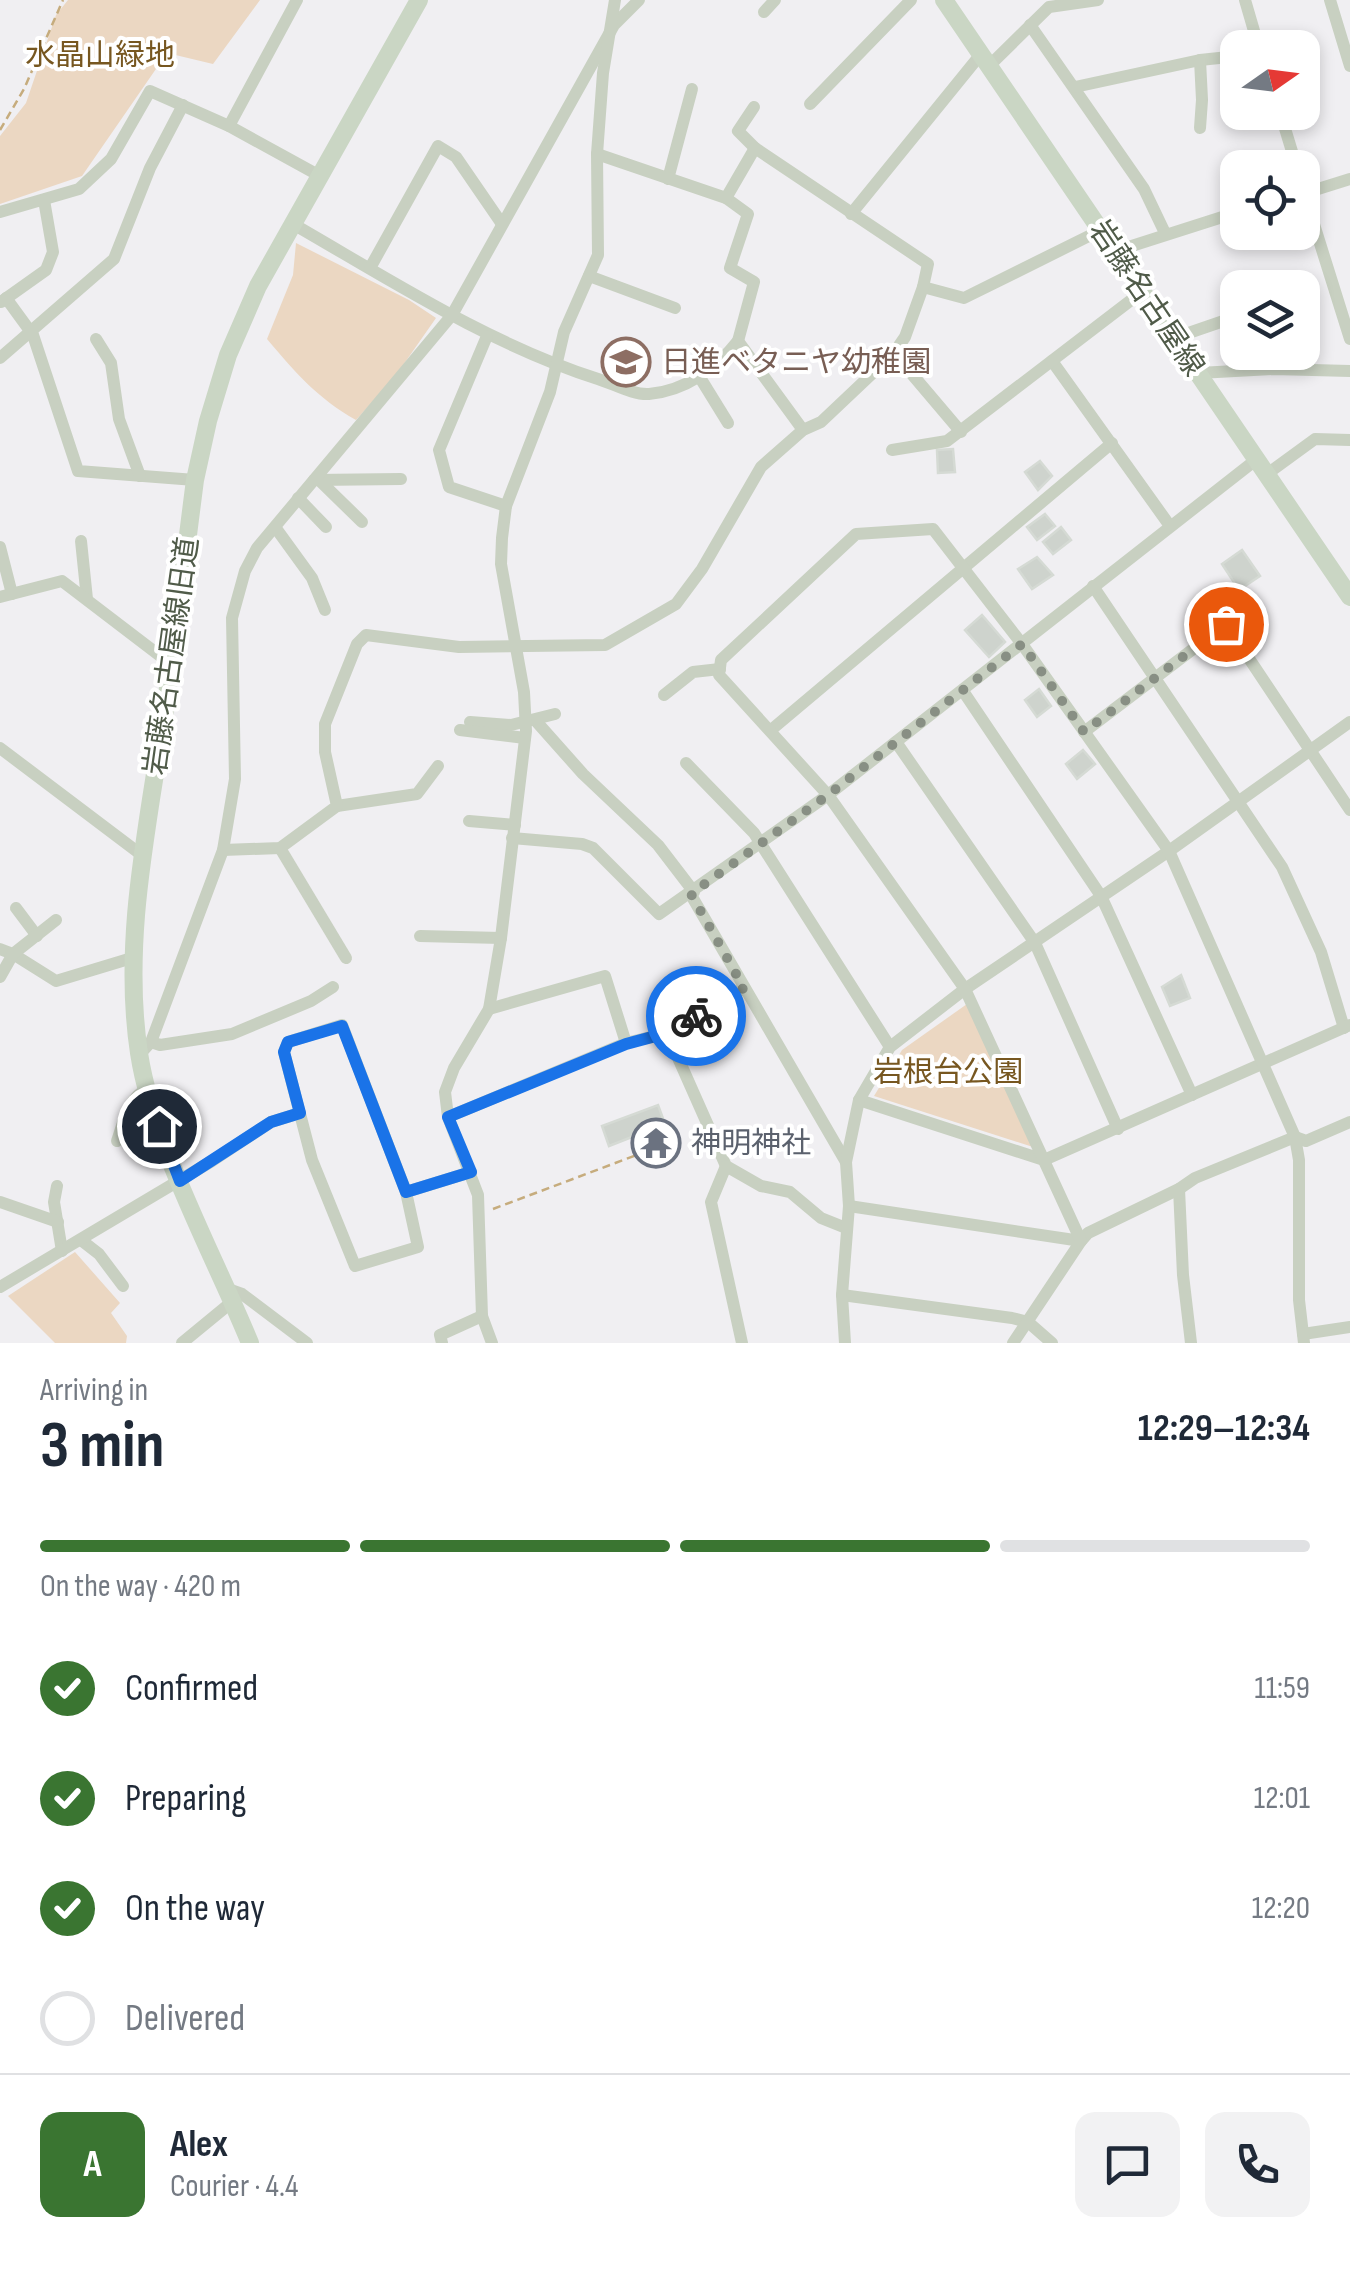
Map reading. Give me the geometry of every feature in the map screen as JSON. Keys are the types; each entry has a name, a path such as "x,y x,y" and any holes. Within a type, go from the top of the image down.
{"street":[{"path":"229,126 297,0"},
{"path":"492,1343 482,1316 478,1195 448,1117 445,1092 454,1068 489,1009 501,938 530,721 501,564 506,506 550,392 564,332 598,255 603,73 614,25 615,0"},
{"path":"145,1048 222,850 235,779 232,618 245,571 257,548 452,315 614,25 638,0"},
{"path":"764,12 774,0"},
{"path":"810,104 911,0"},
{"name":"岩藤名古屋線","path":"944,0 1350,597"},
{"path":"850,214 985,60 1049,7 1098,0"},
{"path":"1245,0 1254,30"},
{"path":"1330,0 1350,66"},
{"name":"岩藤名古屋線旧道","path":"250,1343 180,1181 148,1088 132,958 143,856 172,665 194,480 228,355 258,286 412,2"},
{"path":"1030,25 1144,189 1164,233"},
{"path":"1075,88 1220,58"},
{"path":"1200,60 1200,128"},
{"path":"668,179 692,89"},
{"path":"0,212 79,189 111,159 150,91 229,126 320,176"},
{"path":"0,358 114,259 150,168 183,105"},
{"path":"337,806 325,752 325,724 357,644 366,635 459,647 605,645 676,604 702,569 761,467 803,430 821,422 894,353 905,336 928,264 756,148 738,131 754,107"},
{"path":"370,268 438,146 456,158 502,224"},
{"path":"726,198 756,148"},
{"path":"293,224 487,336 557,366 644,394 664,392 715,368 738,341 754,282 730,268 748,214 726,198 598,154"},
{"path":"1320,187 1350,179"},
{"path":"44,200 52,252 46,270 3,300 30,330 78,471 194,480"},
{"path":"1116,251 1220,217"},
{"path":"923,287 964,298 1101,230"},
{"path":"1320,245 1350,339"},
{"path":"588,276 675,308"},
{"path":"892,450 947,441 1143,291"},
{"path":"1174,338 1220,322"},
{"path":"487,336 440,450 449,487 506,506"},
{"path":"96,339 111,363 119,419 140,476"},
{"path":"738,341 803,430"},
{"path":"894,353 961,432"},
{"path":"1052,361 1170,526"},
{"path":"1198,374 1350,371"},
{"path":"699,376 728,423"},
{"path":"469,821 592,848 659,914 828,795 1170,526 1262,466 1316,438 1350,440"},
{"path":"772,730 1112,443"},
{"path":"316,480 401,479"},
{"path":"316,480 362,522"},
{"path":"298,498 326,527"},
{"path":"275,527 312,578 325,610"},
{"path":"1081,1241 966,989 828,795 719,674 720,660 856,534 934,530 1022,644 1169,852 1294,1137 1299,1160 1298,1300 1303,1338 1350,1328"},
{"path":"82,541 87,600"},
{"path":"0,547 6,596 62,580 172,665"},
{"path":"859,1100 1044,1160 1347,1026 1321,952 1282,866 1093,586"},
{"path":"1084,732 1226,624 1350,810"},
{"path":"664,695 692,672 720,669"},
{"path":"962,690 1102,896 1192,1095"},
{"path":"525,738 465,726 511,725 554,714"},
{"path":"530,721 658,845 692,893 846,1162"},
{"path":"845,1343 842,1295 848,1206 846,1162 859,1100 890,1048 966,989 1169,852 1350,722"},
{"path":"896,742 1034,943 1118,1129"},
{"path":"0,748 143,856"},
{"path":"686,763 754,833 890,1048"},
{"path":"222,850 280,848 337,806 417,794 438,766"},
{"path":"280,848 346,958"},
{"path":"16,908 36,936"},
{"path":"6,951 36,936 56,920"},
{"path":"420,936 501,938"},
{"path":"6,951 56,981 132,958"},
{"path":"0,977 6,951"},
{"path":"489,1009 606,976 626,1044"},
{"path":"145,1048 232,1034 311,1001 333,987"},
{"path":"448,1117 626,1044 667,1033 744,988"},
{"path":"342,1026 406,1192 418,1247 356,1266 312,1160 300,1113 284,1052 288,1042 342,1026"},
{"path":"667,1033 726,1166 761,1186 790,1192 822,1218 846,1228"},
{"path":"116,1141 130,1103 148,1088"},
{"path":"0,1287 180,1181 271,1122 300,1113"},
{"path":"1013,1343 1088,1232 1195,1178 1294,1137 1306,1141 1350,1122"},
{"path":"726,1166 710,1202 742,1343"},
{"path":"406,1192 471,1172"},
{"path":"57,1186 54,1202 62,1251"},
{"path":"1179,1189 1183,1276 1192,1343"},
{"path":"0,1202 58,1222"},
{"path":"848,1206 1081,1241"},
{"path":"82,1240 99,1254 123,1286"},
{"path":"182,1343 230,1295 242,1294 306,1343"},
{"path":"842,1295 1028,1322 1052,1343"},
{"path":"442,1343 440,1335 482,1316"}],"path":[{"path":"0,130 64,0"},
{"path":"479,1214 642,1153"}],"green space":[{"name":"水晶山緑地","path":"68,0 260,0 213,64 167,53 82,176 0,204 0,136 26,103 56,15"},
{"path":"296,243 409,300 436,318 394,378 356,420 318,394 267,339 293,275"},
{"name":"岩根台公園","path":"967,1004 1036,1148 874,1096 902,1050"},
{"path":"75,1252 120,1303 111,1313 127,1336 126,1343 55,1343 8,1296"}],"building":[{"path":"953,449 955,472 938,473 937,450"},
{"path":"1040,461 1052,476 1038,490 1025,472"},
{"path":"1045,514 1055,526 1037,540 1027,527"},
{"path":"1061,527 1071,540 1053,554 1043,542"},
{"path":"1242,550 1260,576 1239,590 1222,564"},
{"path":"1037,557 1053,575 1032,589 1018,569"},
{"path":"982,615 1005,642 989,657 965,630"},
{"path":"1039,689 1051,706 1037,717 1025,700"},
{"path":"1083,750 1095,764 1077,779 1066,764"},
{"path":"1181,975 1190,998 1170,1006 1162,987"},
{"path":"658,1105 665,1124 609,1146 602,1126"},
{"path":"661,1138 666,1151 645,1161 638,1144"}],"way so far":[{"path":"696,1016 744,988 691,894 828,795 1022,644 1084,732 1226,624"}],"place":[{"name":"日進ベタニヤ幼稚園","path":"626,362"},
{"name":"神明神社","path":"656,1143"}],"route":[{"path":"159,1126 180,1181 271,1122 300,1113 284,1052 288,1042 342,1026 406,1192 471,1172 448,1117 626,1044 667,1033 696,1016"}]}
